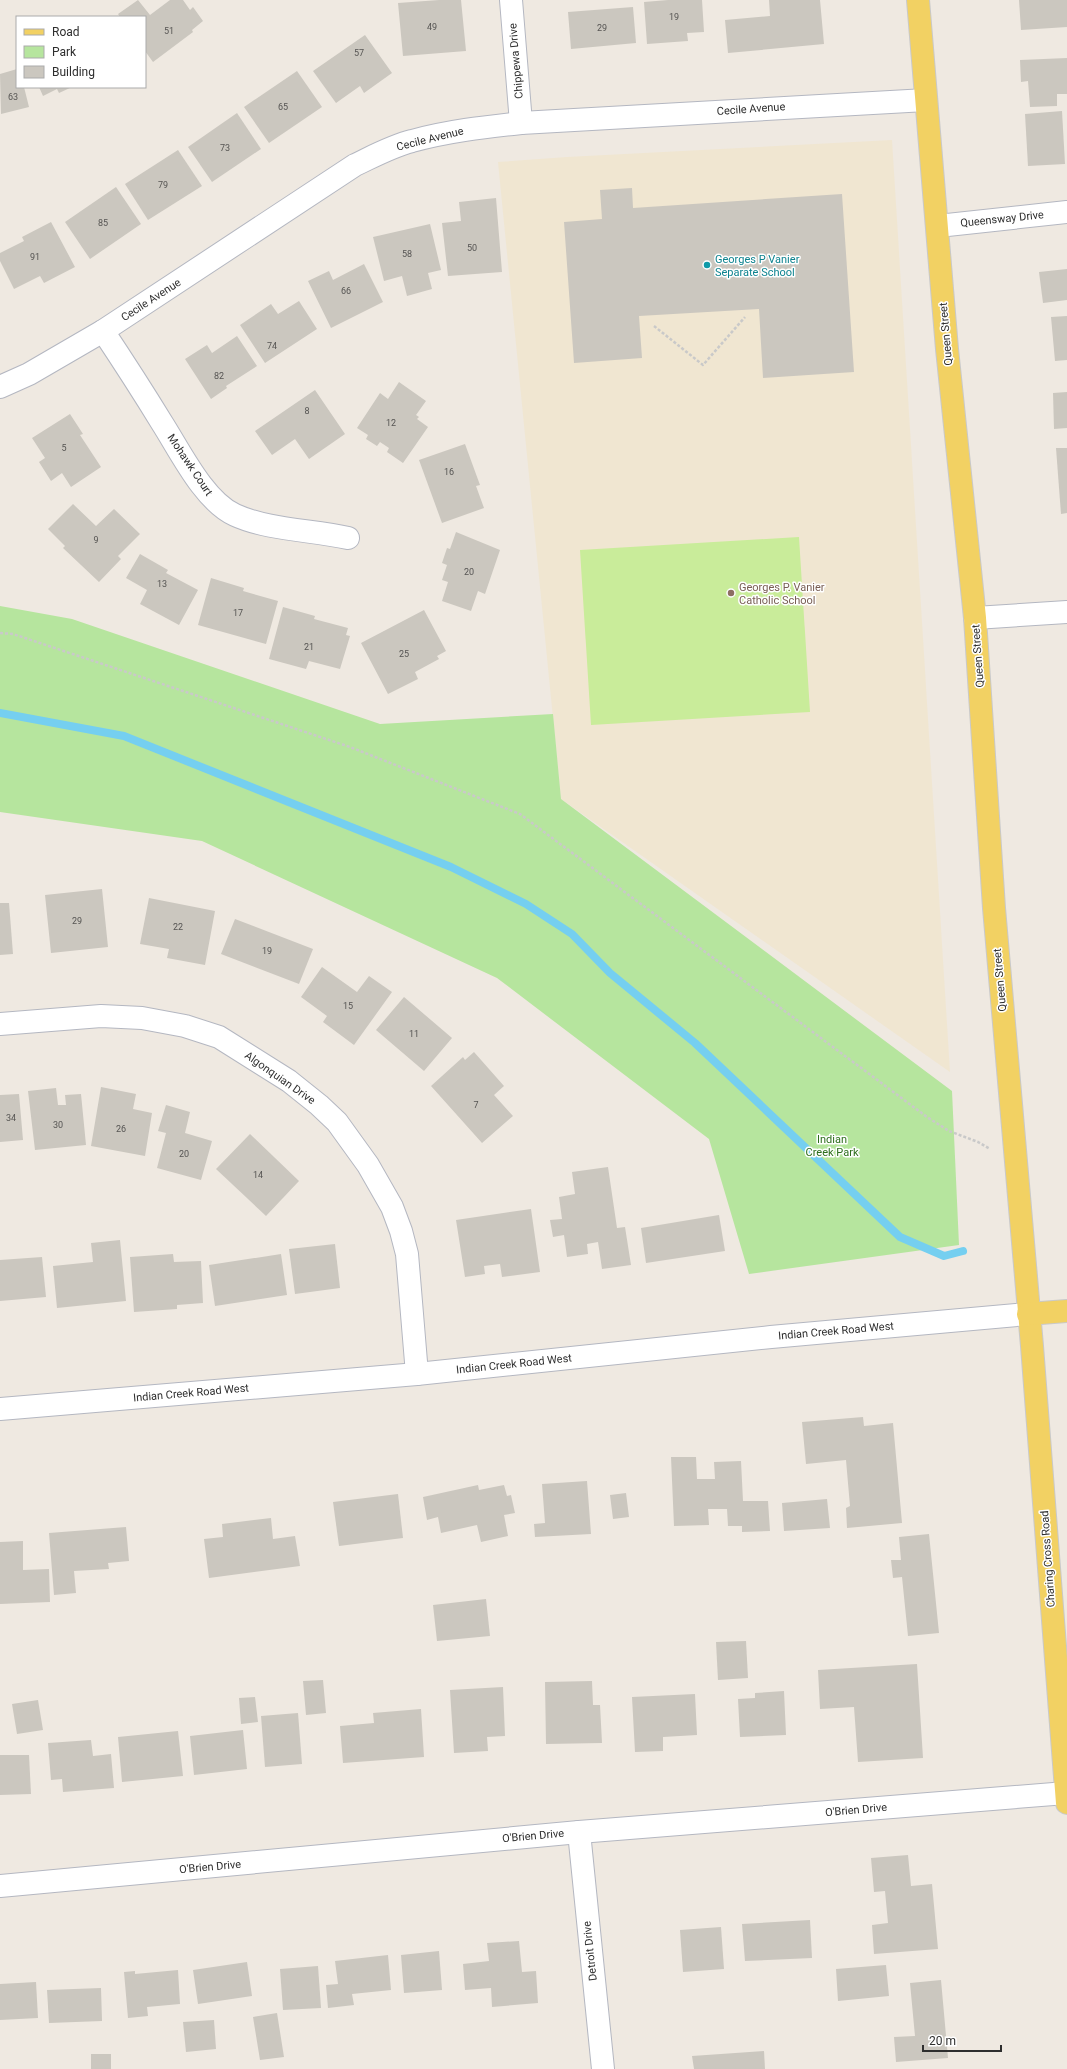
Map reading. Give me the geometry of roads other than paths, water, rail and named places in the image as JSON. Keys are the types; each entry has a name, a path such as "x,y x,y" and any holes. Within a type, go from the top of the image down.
{"main road":[{"name":"Queen Street","path":"918,0 938,226 947,349 975,618 994,908 1028,1314"},
{"path":"1028,1314 1067,1311"},
{"name":"Charing Cross Road","path":"1028,1314 1066,1798"}],"street":[{"name":"Chippewa Drive","path":"511,0 521,123"},
{"name":"Cecile Avenue","path":"0,387 29,374 103,331 355,165 382,152 412,141 465,130 521,123 926,100"},
{"name":"Queensway Drive","path":"938,226 1067,212"},
{"name":"Mohawk Court","path":"103,331 208,493 220,505 234,514 251,521 348,538"},
{"path":"975,618 1067,612"},
{"name":"Algonquian Drive","path":"0,1024 101,1016 142,1018 185,1026 220,1037 289,1081 319,1105 337,1122 368,1166 392,1207 401,1231 407,1254 418,1374"},
{"name":"Indian Creek Road West","path":"0,1409 418,1374 771,1337 1028,1314"},
{"name":"O'Brien Drive","path":"0,1886 579,1832 1066,1798"},
{"name":"Detroit Drive","path":"579,1832 603,2069"}],"waterway":[{"path":"0,713 124,736 451,867 526,904 572,934 610,973 695,1043 900,1237 944,1256 963,1251"}],"place":[{"name":"Georges P Vanier Separate School","path":"707,265"},
{"name":"Georges P. Vanier Catholic School","path":"731,593"}],"park label":[{"name":"Indian Creek Park","path":"832,1145"}]}
